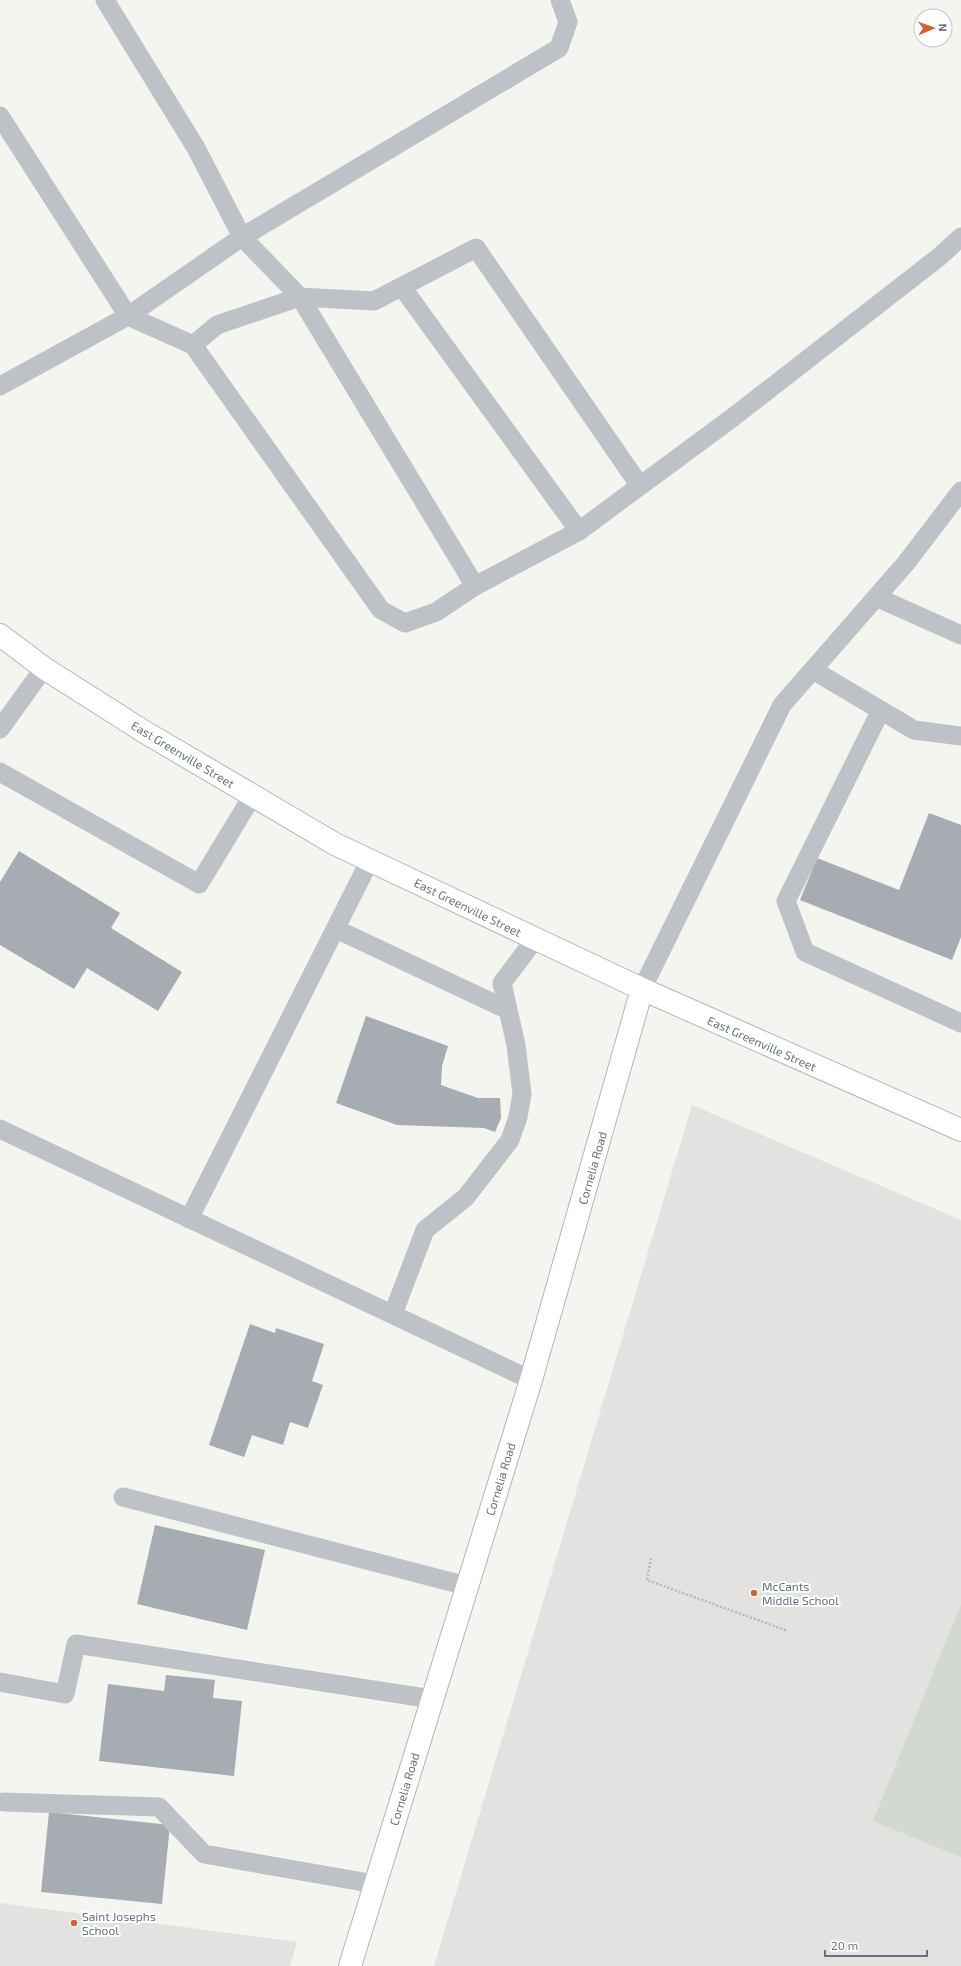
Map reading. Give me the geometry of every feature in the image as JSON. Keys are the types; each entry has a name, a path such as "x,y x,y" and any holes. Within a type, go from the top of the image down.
{"main road":[{"name":"East Greenville Street","path":"0,635 44,668 143,731 335,844 642,989 961,1130"},
{"name":"Cornelia Road","path":"350,1966 531,1380 642,989"}],"lane":[{"path":"105,0 196,148 242,237 300,297 475,586"},
{"path":"0,386 128,316 242,237 560,48 568,22 560,0"},
{"path":"0,116 128,316 193,345 381,610 405,623 436,612 475,586 579,532 732,418 939,257 961,237"},
{"path":"193,345 217,325 300,297 374,301 476,248 640,486"},
{"path":"402,286 579,532"},
{"path":"642,989 782,705 906,563 961,491"},
{"path":"876,598 961,635"},
{"path":"0,729 44,668"},
{"path":"813,670 914,730 961,736"},
{"path":"881,710 786,901 805,952 961,1023"},
{"path":"0,772 199,884 253,795"},
{"path":"189,1219 370,860"},
{"path":"336,929 508,1010"},
{"path":"392,1314 425,1230 466,1197 510,1140 518,1118 522,1094 516,1045 502,983 534,939"},
{"path":"0,1129 531,1380"},
{"path":"123,1497 467,1586"},
{"path":"0,1682 65,1694 76,1644 432,1699"},
{"path":"4,1802 159,1807 204,1854 375,1884"}],"path":[{"path":"651,1558 647,1580 788,1631"}],"shaded area":[{"name":"McCants Middle School","path":"692,1105 961,1220 961,1966 434,1966"},
{"path":"961,1604 961,1857 873,1821"},
{"name":"Saint Josephs School","path":"0,1903 297,1942 290,1966 0,1966"}],"building":[{"path":"929,813 961,825 961,937 952,960 800,900 817,858 899,890"},
{"path":"19,851 120,913 111,928 182,972 158,1011 87,968 74,989 0,945 0,882"},
{"path":"366,1016 448,1046 442,1066 441,1085 478,1098 500,1098 501,1118 495,1132 484,1128 397,1125 336,1103"},
{"path":"250,1324 275,1333 276,1328 324,1344 312,1381 323,1385 308,1428 290,1422 283,1445 252,1435 244,1457 209,1445"},
{"path":"155,1525 265,1550 247,1630 137,1604"},
{"path":"166,1675 215,1680 213,1698 242,1701 234,1776 99,1761 108,1684 164,1691"},
{"path":"49,1812 170,1825 162,1904 41,1892"}],"place":[{"name":"McCants Middle School","path":"754,1593"},
{"name":"Saint Josephs School","path":"74,1923"}]}
